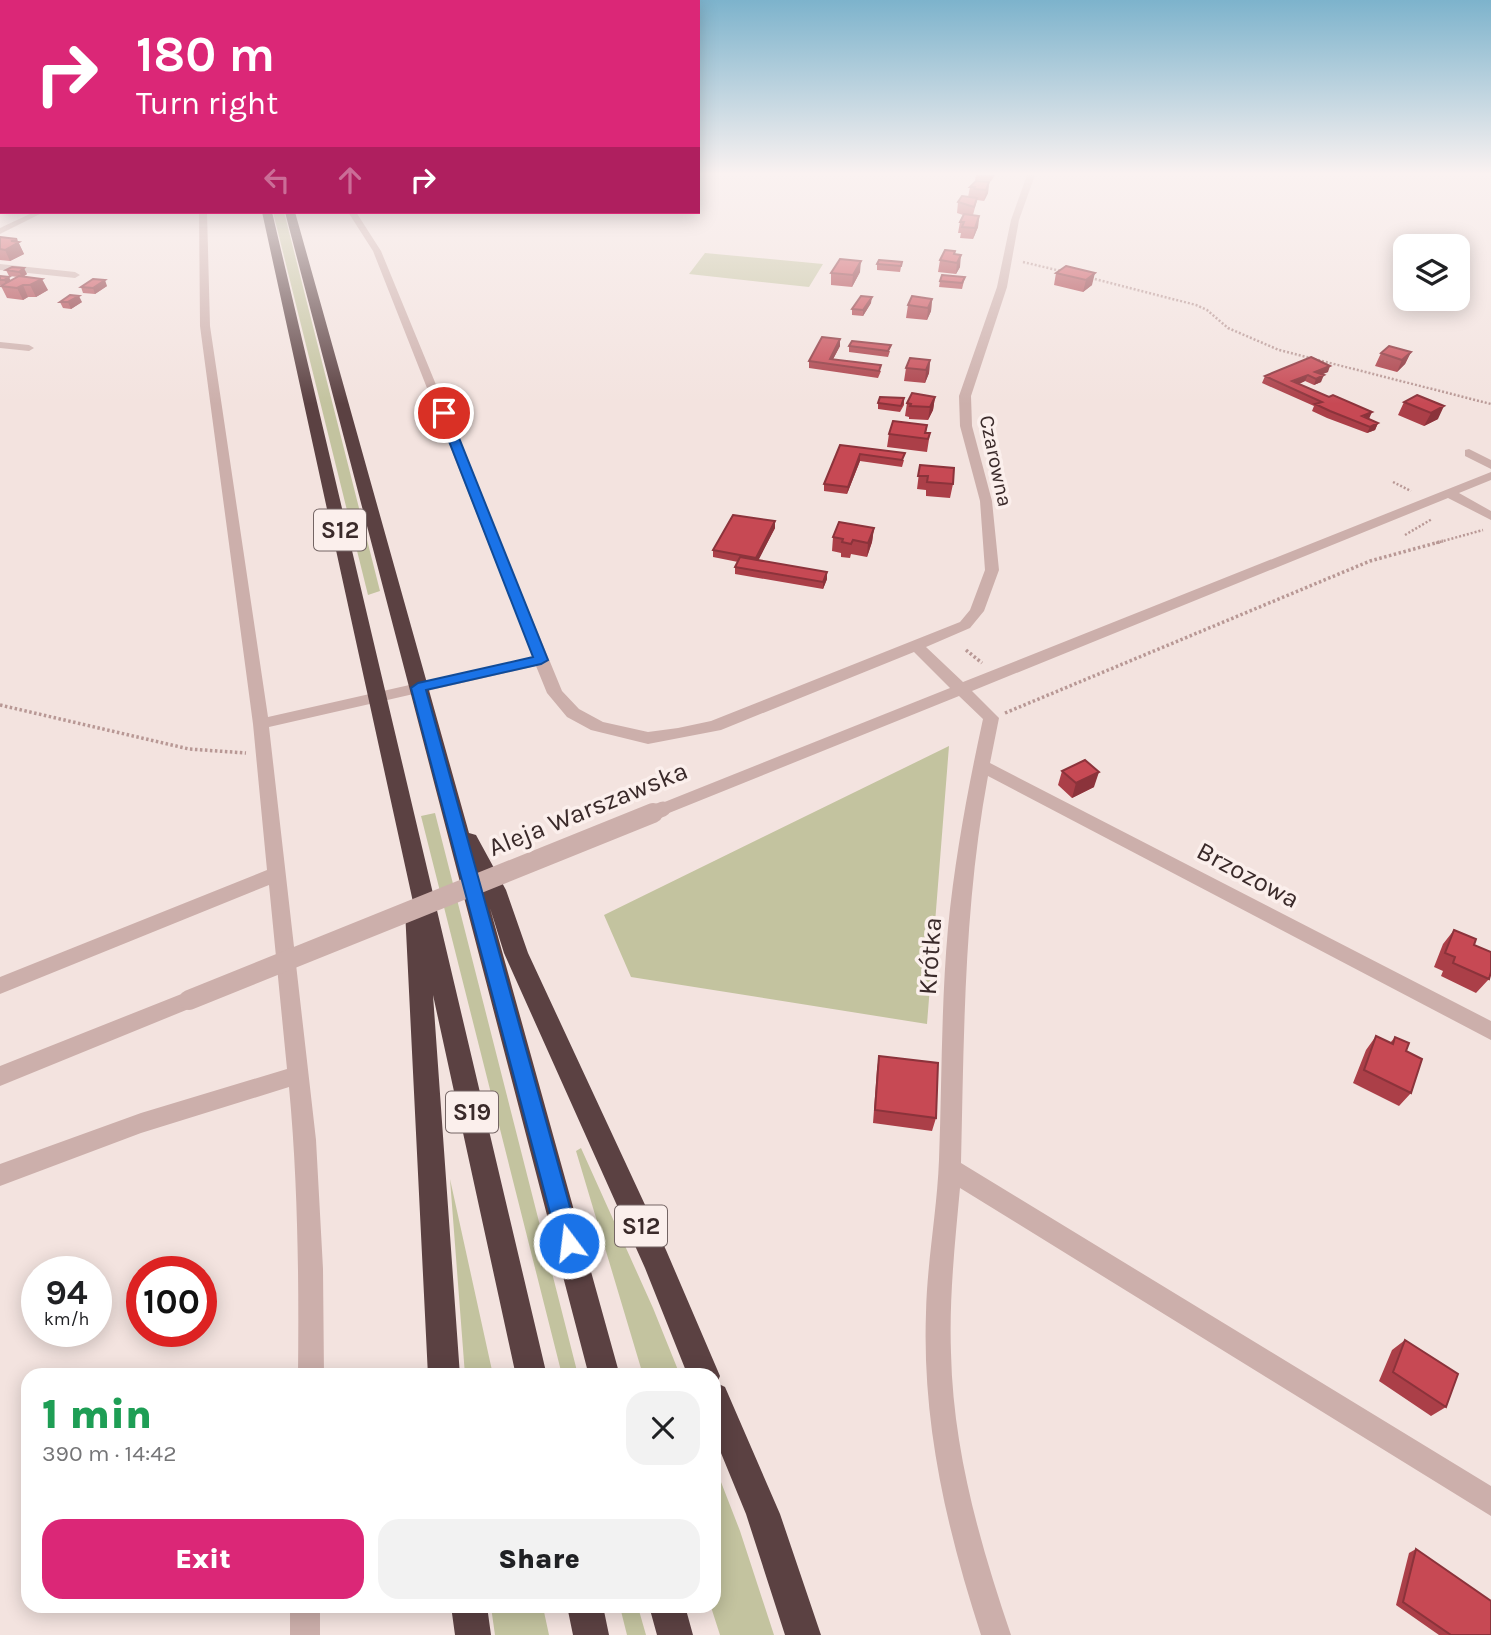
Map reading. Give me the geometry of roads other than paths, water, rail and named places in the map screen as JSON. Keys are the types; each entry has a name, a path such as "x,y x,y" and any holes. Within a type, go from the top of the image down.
{"highway":[{"name":"S12","path":"276,251 413,849 444,1368"},
{"name":"S12","path":"301,251 451,808 495,890 516,953 656,1260 701,1368"},
{"name":"S19","path":"451,808 603,1368"},
{"name":"S19","path":"413,849 530,1368"},
{"path":"721,1415 762,1514 803,1635"},
{"path":"470,1613 472,1635"},
{"path":"587,1613 592,1635"},
{"path":"669,1613 675,1635"}],"street":[{"path":"204,251 205,326 261,724 305,1153 311,1269 311,1368"},
{"path":"377,251 555,693 573,713 597,726 623,734 648,738 678,734 715,726 916,646 962,689"},
{"name":"Czarowna","path":"916,646 964,625 977,611 985,596 992,570 986,502 966,426 965,396 1002,287 1009,251"},
{"path":"0,267 75,275"},
{"path":"0,345 29,348"},
{"path":"1469,453 1491,465"},
{"name":"Aleja Warszawska","path":"0,1076 1491,476"},
{"path":"1449,493 1491,516"},
{"path":"261,724 541,660"},
{"name":"Krótka","path":"962,689 991,718 981,765 960,908 953,1001 950,1169 941,1242 937,1317 941,1396 954,1484 972,1567 996,1635"},
{"name":"Brzozowa","path":"981,765 1491,1031"},
{"path":"0,986 277,874"},
{"path":"0,1175 141,1123 297,1075"},
{"path":"950,1169 1491,1502"},
{"path":"305,1613 305,1635"}]}
